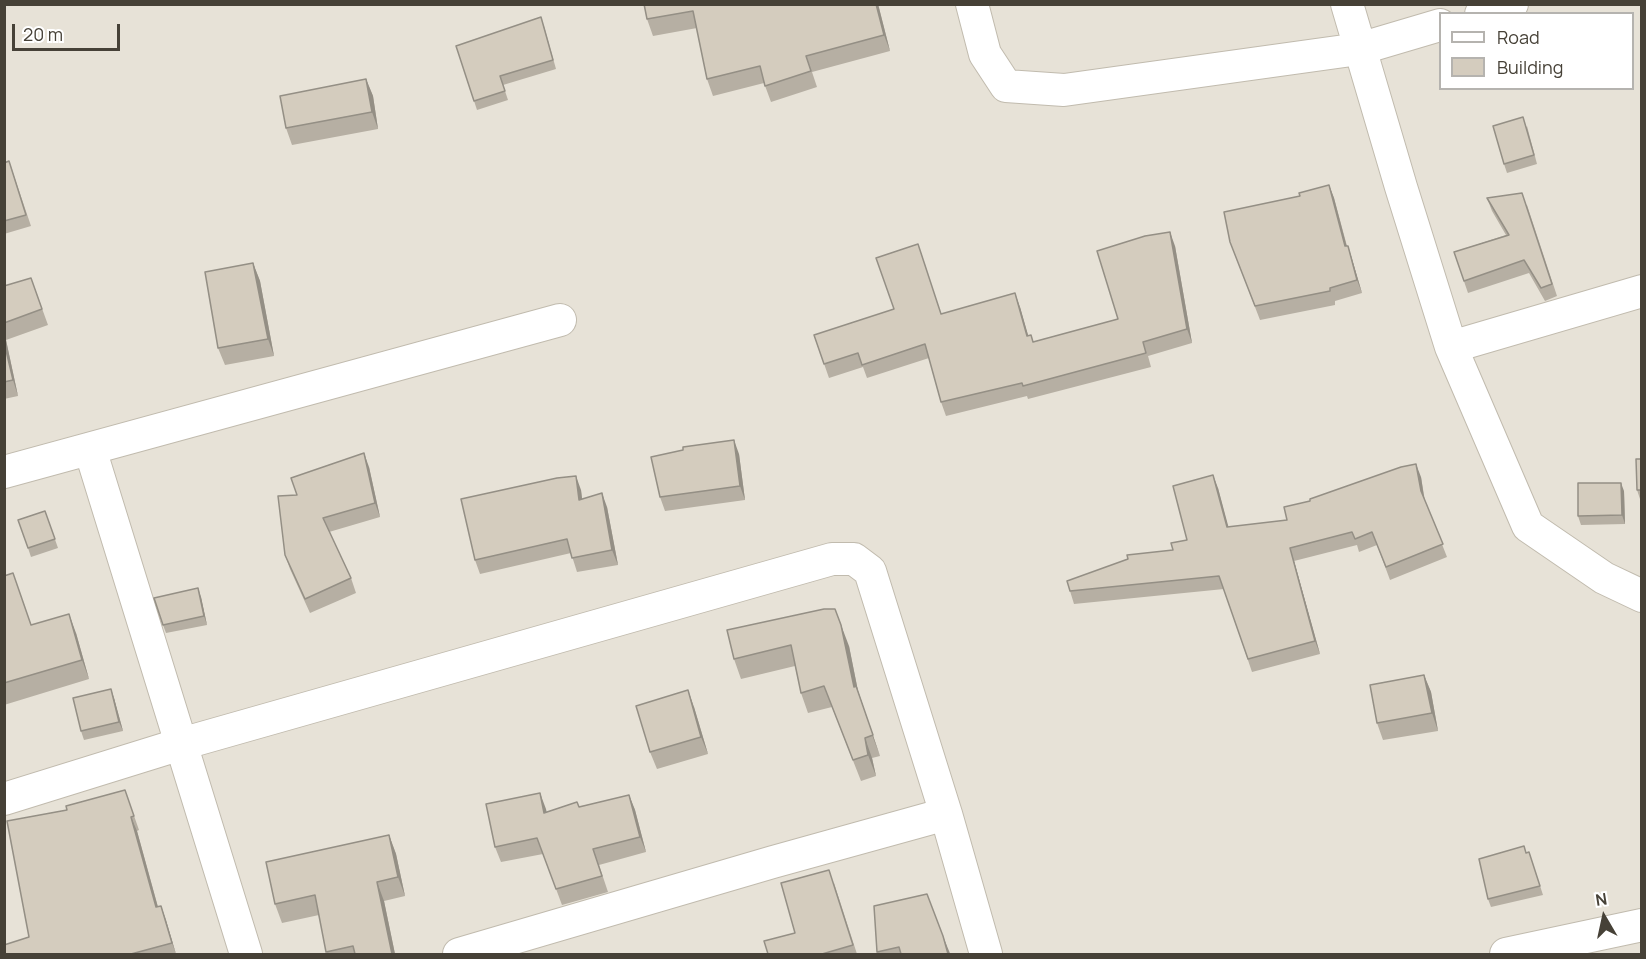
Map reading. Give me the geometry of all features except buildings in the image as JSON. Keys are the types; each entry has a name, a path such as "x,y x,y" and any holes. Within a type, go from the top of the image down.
{"street":[{"path":"972,4 985,54 1006,86 1064,90 1359,49 1439,26"},
{"path":"1347,4 1451,347 1528,526 1604,578 1641,596"},
{"path":"1487,12 1512,4"},
{"path":"1451,347 1641,291"},
{"path":"4,472 560,320"},
{"path":"90,449 246,954"},
{"path":"4,799 181,744 832,559 854,559 870,571 946,814 986,954"},
{"path":"459,954 946,814"},
{"path":"1506,954 1641,925"}],"shaded area":[{"path":"5,5 1641,5 1641,954 5,954"}]}
